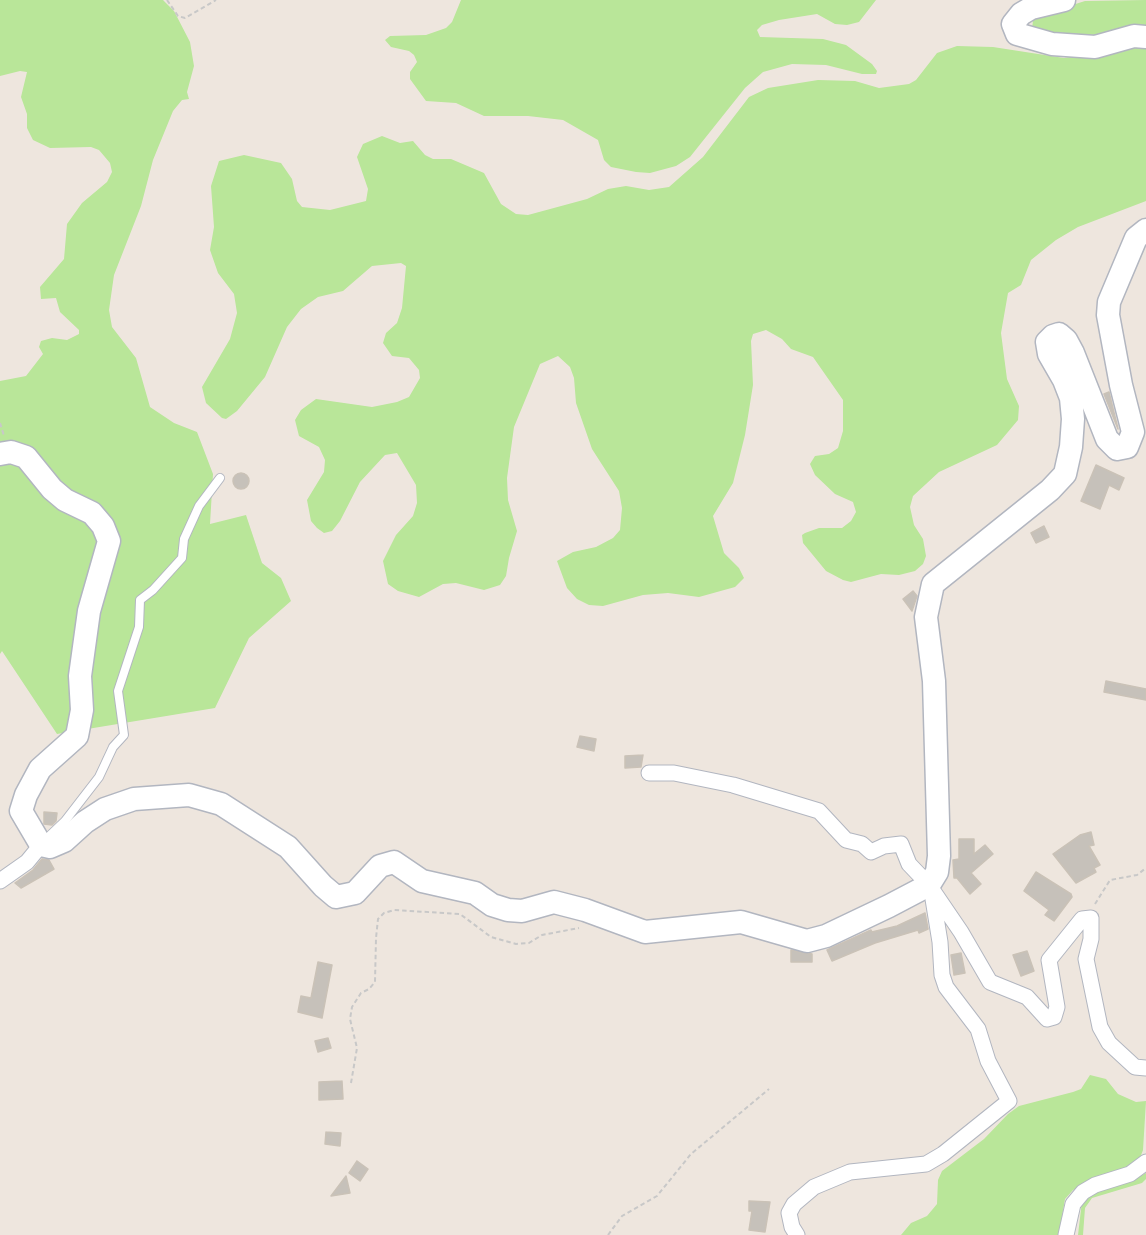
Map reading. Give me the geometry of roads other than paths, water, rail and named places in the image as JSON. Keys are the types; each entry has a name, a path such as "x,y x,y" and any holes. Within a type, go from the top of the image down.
{"main road":[{"path":"1064,0 1031,8 1021,14 1013,24 1017,34 1052,44 1095,47 1134,36 1146,37"},
{"path":"0,454 11,452 26,457 58,494 92,513 104,526 109,541 89,611 80,676 82,710 77,736 40,769 26,795 21,811 41,845 50,847 64,841 105,808 134,799 189,795 221,804 288,847 336,897 347,897 355,893 380,866 394,862 422,881 476,893 492,905 508,910 522,911 554,902 585,910 645,932 741,922 807,941 826,936 929,885 937,872 939,856 934,681 926,617 933,584 1050,490 1065,474 1071,447 1073,419 1071,398 1049,354 1047,342 1053,336 1059,334 1066,340 1073,353 1107,439 1117,449 1127,447 1133,432 1121,385 1108,315 1109,302 1136,238 1146,230"}],"street":[{"path":"649,773 674,772 733,785 819,811 846,840 862,844 871,852 884,846 902,844 909,864 929,885 961,932 990,982 1027,997 1047,1019 1054,1017 1057,1007 1049,960 1082,919 1091,918 1091,939 1086,959 1100,1027 1109,1043 1135,1067 1146,1068"},
{"path":"0,881 27,862 41,845"},
{"path":"797,1235 789,1220 790,1210 814,1187 850,1172 926,1164 943,1154 1009,1101 988,1061 978,1029 946,987 942,975 940,942 929,885"},
{"path":"1066,1235 1073,1204 1083,1192 1101,1182 1131,1174 1146,1162"}],"lane":[{"path":"41,845 65,821 99,777 113,747 124,735 118,692 139,627 140,600 153,591 182,558 184,539 199,506 220,478"}]}
